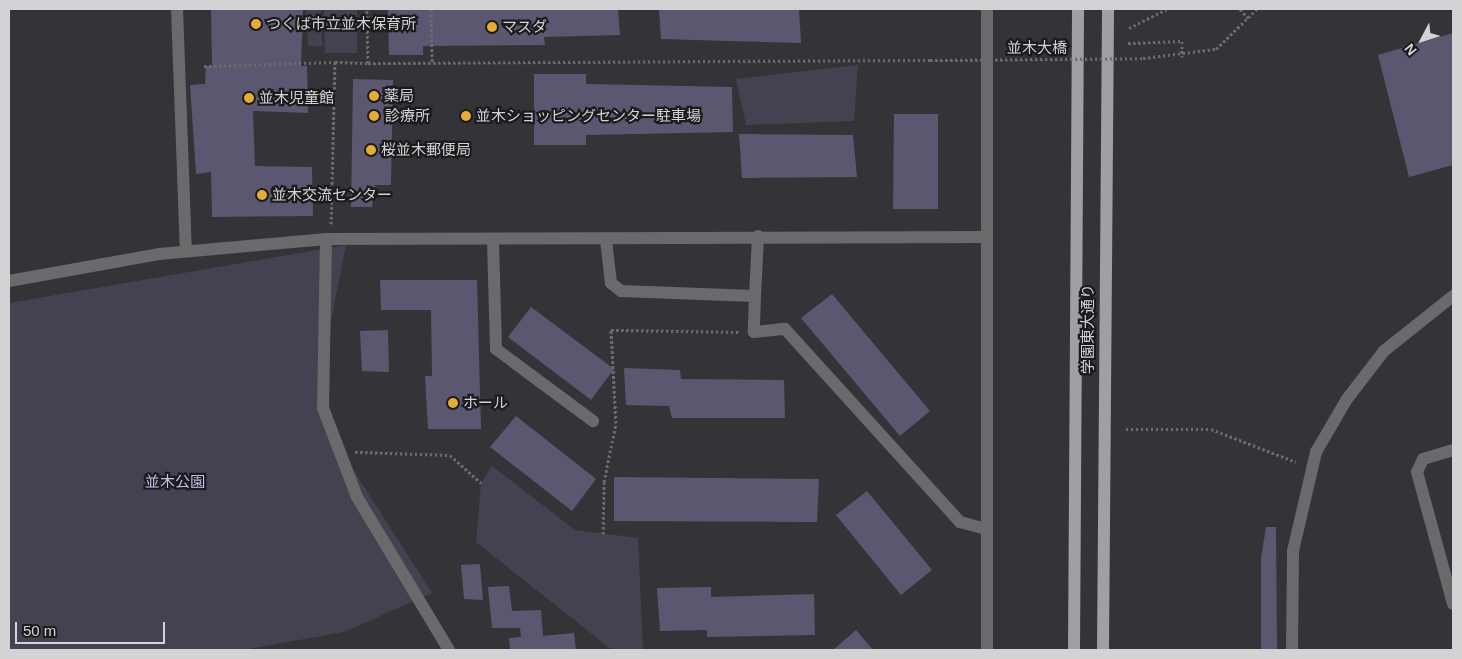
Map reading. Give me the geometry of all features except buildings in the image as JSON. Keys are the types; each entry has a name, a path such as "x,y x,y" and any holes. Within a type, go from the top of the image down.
{"main road":[{"name":"学園東大通り","path":"1074,650 1078,9"},
{"name":"学園東大通り","path":"1103,650 1108,9"}],"street":[{"path":"177,9 186,250"},
{"path":"987,9 987,650"},
{"path":"9,281 186,250 326,239 493,241 758,236 987,237"},
{"path":"758,236 754,332 785,330 960,522 988,529"},
{"path":"326,239 323,408 337,452 399,571 449,650"},
{"path":"606,240 611,283 621,290 755,296"},
{"path":"493,241 496,349 594,421"},
{"path":"1292,650 1293,551 1316,452 1342,406 1384,351 1453,296"},
{"path":"1453,450 1423,459 1417,472 1453,604"}],"path":[{"path":"367,9 368,63"},
{"path":"431,9 432,62"},
{"path":"1129,28 1167,9"},
{"path":"1240,9 1248,18"},
{"name":"並木大橋","path":"204,66 335,62 930,60 1182,57 1216,49 1257,9"},
{"path":"1128,43 1182,41 1182,57"},
{"path":"326,239 332,221 335,62"},
{"path":"603,534 604,482 616,423 611,330 754,332"},
{"path":"1126,429 1212,429 1296,462"},
{"path":"337,452 450,455 481,482"}],"green space":[{"path":"306,9 321,9 322,46 308,46"},
{"path":"324,9 357,9 357,53 325,53"},
{"path":"858,65 854,121 746,125 736,79"},
{"name":"並木公園","path":"346,245 319,382 338,446 432,593 344,632 243,650 9,650 9,303"},
{"path":"492,466 575,530 638,538 643,650 612,650 476,542 481,483"}],"place":[{"name":"つくば市立並木保育所","path":"256,24"},
{"name":"マスダ","path":"492,27"},
{"name":"薬局","path":"374,96"},
{"name":"並木児童館","path":"249,98"},
{"name":"診療所","path":"374,116"},
{"name":"並木ショッピングセンター駐車場","path":"466,116"},
{"name":"桜並木郵便局","path":"371,150"},
{"name":"並木交流センター","path":"262,195"},
{"name":"ホール","path":"453,403"}]}
